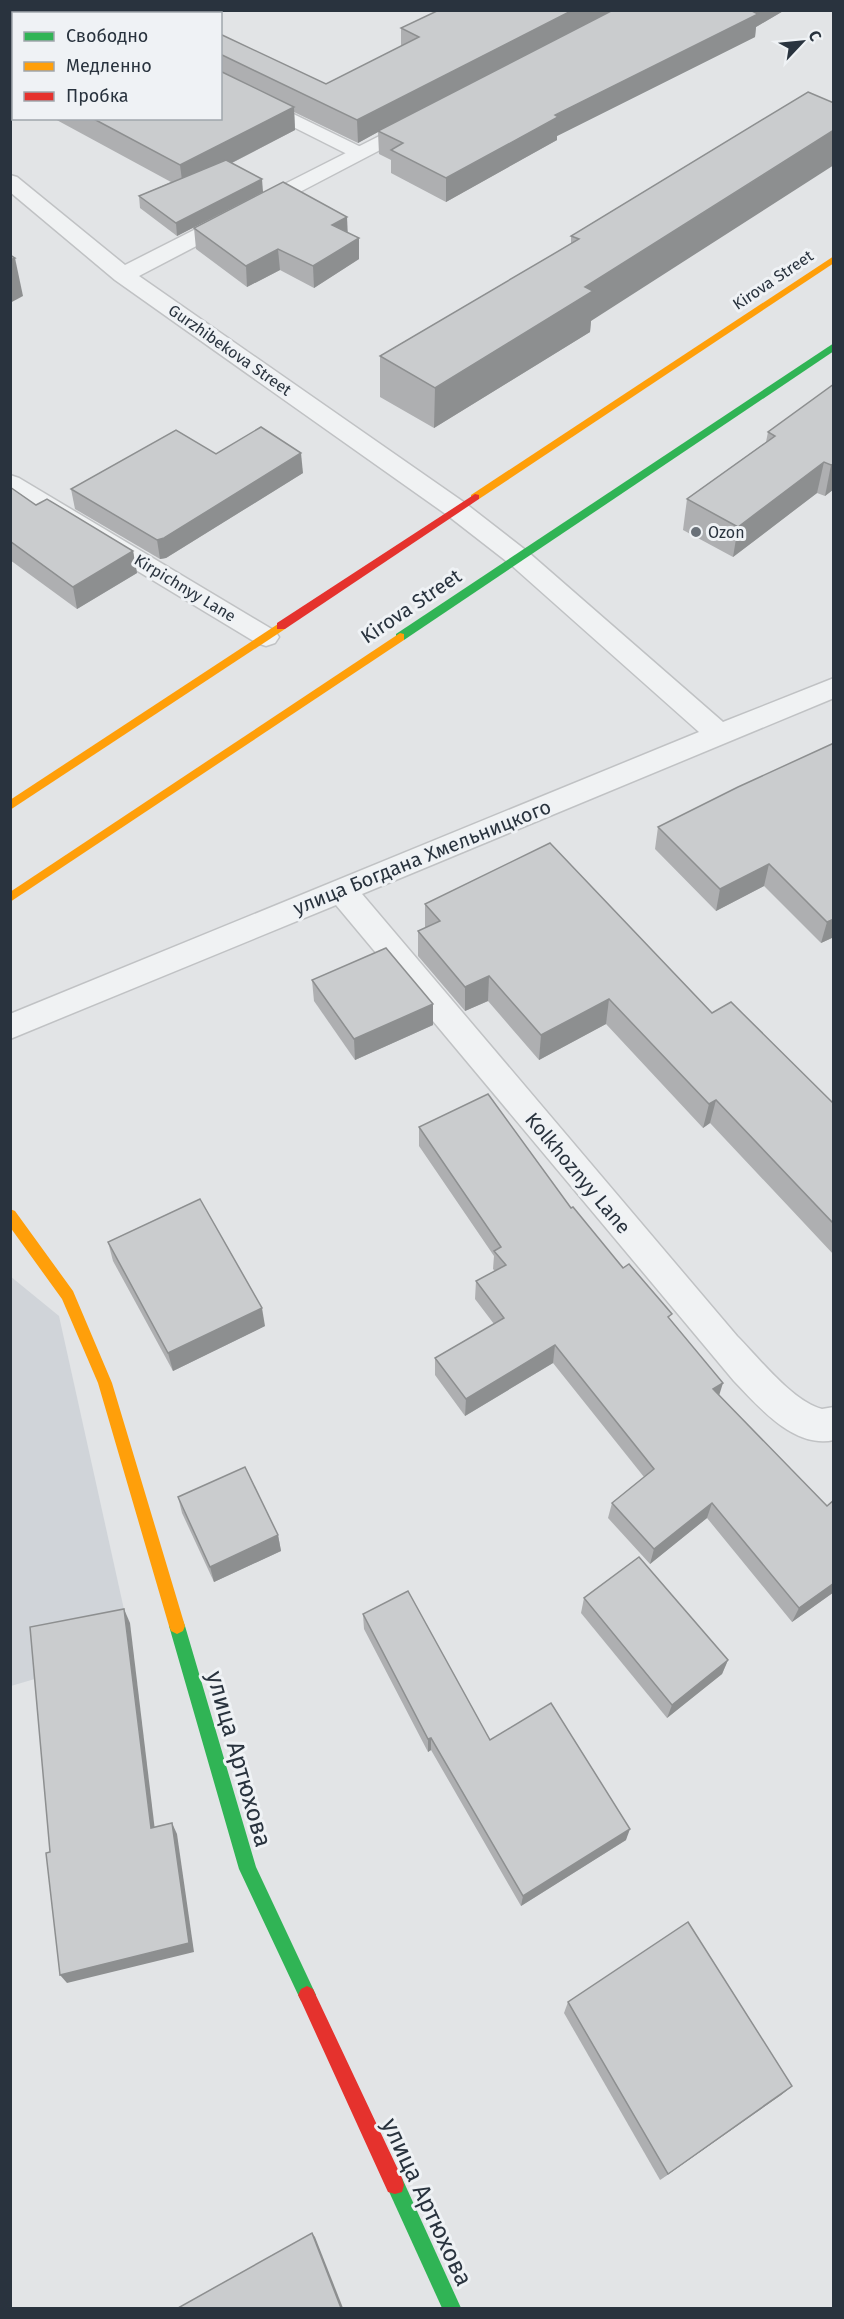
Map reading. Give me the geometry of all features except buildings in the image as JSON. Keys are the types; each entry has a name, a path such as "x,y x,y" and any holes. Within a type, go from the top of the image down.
{"street":[{"path":"123,275 434,115"},
{"name":"Gurzhibekova Street","path":"10,181 123,275 456,509 519,558 719,734"},
{"name":"Kirova Street","path":"10,806 834,259"},
{"name":"Kirova Street","path":"10,898 834,346"},
{"name":"Kirpichnyy Lane","path":"10,483 266,636"},
{"name":"улица Богдана Хмельницкого","path":"10,1027 834,687"},
{"name":"Kolkhoznyy Lane","path":"342,890 724,1347 791,1413 809,1424 821,1427 834,1423"},
{"name":"улица Артюхова","path":"10,1215 68,1295 105,1383 248,1869 452,2308"}],"lane":[{"path":"222,84 359,153"}],"shaded area":[{"path":"10,1276 59,1316 133,1650 11,1686"}],"traffic: fast":[{"path":"400,637 834,346"},
{"path":"177,1626 248,1869 307,1995"},
{"path":"395,2185 452,2308"}],"traffic: slow":[{"path":"475,497 834,259"},
{"path":"10,806 281,626"},
{"path":"10,898 400,637"},
{"path":"10,1215 68,1295 105,1383 177,1626"}],"traffic: jam":[{"path":"281,626 475,497"},
{"path":"307,1995 395,2185"}],"place":[{"name":"Ozon","path":"696,532"}]}
